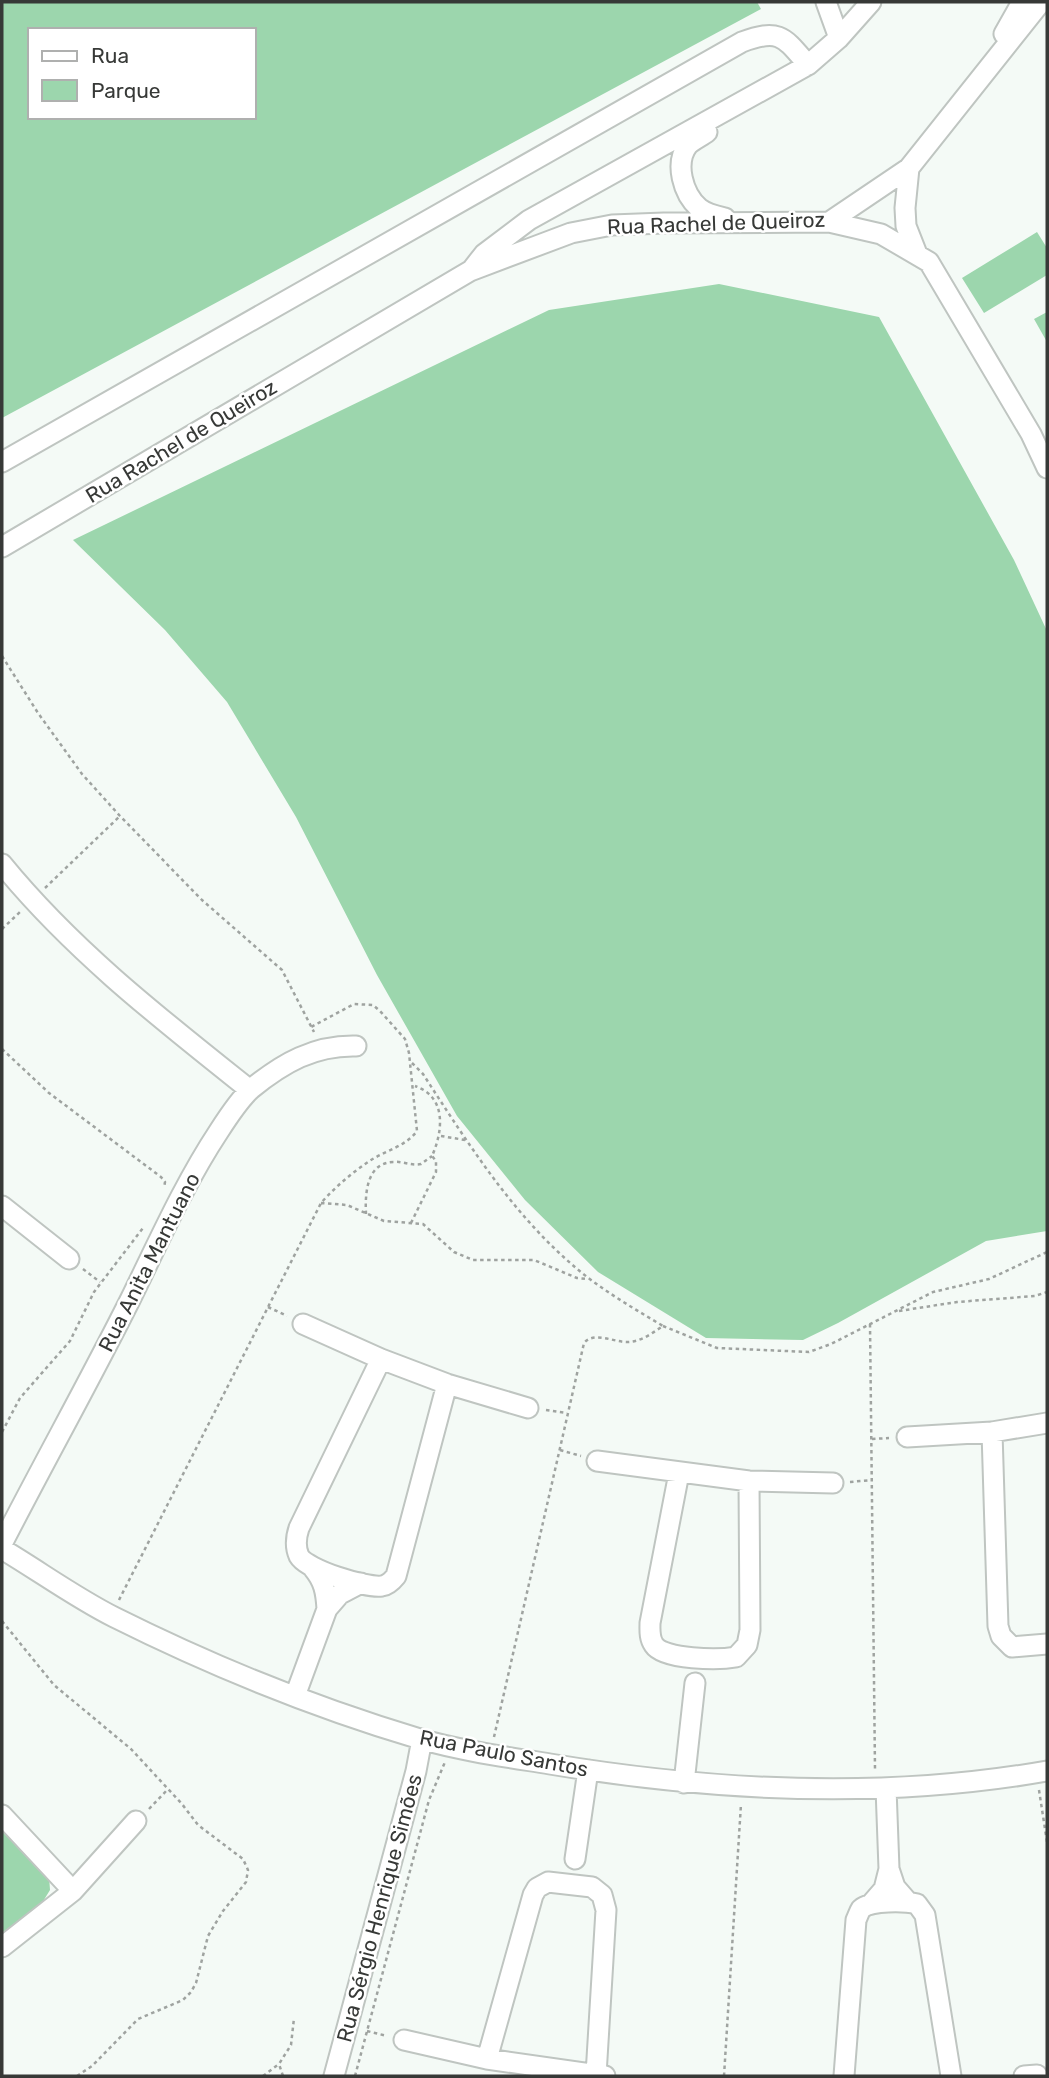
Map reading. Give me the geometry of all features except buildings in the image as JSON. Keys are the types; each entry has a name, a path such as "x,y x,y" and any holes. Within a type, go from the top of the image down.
{"street":[{"path":"826,2 839,38"},
{"name":"Rua Rachel de Queiroz","path":"470,271 484,254 529,220 808,65 839,38 872,2"},
{"path":"1003,52 1004,34 1022,2"},
{"name":"Rua Rachel de Queiroz","path":"2,547 470,271 571,233 598,228 664,223 829,222 909,168 1041,2"},
{"path":"2,462 742,42 767,34 780,36 808,65"},
{"path":"718,114 713,128 688,145 681,163 681,177 698,208 742,222"},
{"path":"909,168 906,226 917,254"},
{"path":"829,222 881,234 929,262 1031,434 1047,468"},
{"path":"2,864 32,900 137,1000 250,1090"},
{"name":"Rua Anita Mantuano","path":"2,1546 200,1161 226,1121 250,1090 304,1054 321,1048 356,1046"},
{"path":"2,1206 69,1259"},
{"path":"303,1324 381,1359 447,1384 528,1408"},
{"path":"327,1609 322,1578 299,1555 296,1538 381,1359"},
{"path":"313,1568 361,1583 383,1586 396,1576 447,1384"},
{"path":"907,1437 992,1432 1047,1423"},
{"path":"992,1432 998,1626 1008,1645 1018,1648 1038,1646 1047,1658"},
{"path":"597,1461 749,1481 833,1483"},
{"path":"679,1473 650,1623 650,1636 654,1644 660,1651 673,1655 725,1659 736,1657 743,1652 750,1630 749,1481"},
{"name":"Rua Paulo Santos","path":"2,1546 112,1616 199,1657 295,1696 422,1740 588,1770 684,1783 742,1786 881,1788 1042,1772"},
{"path":"295,1696 327,1609 340,1594 361,1583"},
{"path":"673,1655 686,1665 695,1682"},
{"path":"684,1783 695,1682 702,1673 725,1659"},
{"name":"Rua Sérgio Henrique Simões","path":"334,2076 422,1740"},
{"path":"404,2040 488,2059 600,2076 606,1910 602,1895 578,1872 575,1859 588,1770"},
{"path":"881,1788 889,1869 895,1887 908,1902"},
{"path":"2,1815 73,1891"},
{"path":"2,1947 73,1891 136,1821"},
{"path":"552,1882 567,1871 575,1859"},
{"path":"844,2076 853,1933 861,1909 882,1894 889,1869"},
{"path":"488,2059 533,1895 542,1884 552,1882 592,1887"},
{"path":"871,1904 908,1902 917,1904 925,1915 951,2076"}],"path":[{"path":"2,656 38,713 82,774 202,900 282,970 321,1048"},
{"path":"2,929 120,816"},
{"path":"112,1616 321,1203 334,1188 417,1131 412,1063 405,1039 373,1005 354,1004 311,1027"},
{"path":"2,1049 49,1093 161,1177 165,1182 164,1188"},
{"path":"412,1063 423,1073 466,1140 515,1206 589,1279 663,1326 717,1348 809,1352 831,1344 933,1292 989,1279 1047,1252"},
{"path":"366,1214 365,1191 376,1171 392,1162 421,1164 432,1156 440,1136 441,1114 427,1092 414,1086"},
{"path":"440,1136 466,1140"},
{"path":"411,1223 436,1172 436,1161 432,1156"},
{"path":"321,1203 347,1205 384,1222 423,1224 454,1252 473,1260 534,1261 577,1278 589,1279"},
{"path":"2,1432 20,1398 70,1341 100,1282 139,1236 145,1224"},
{"path":"91,1275 100,1282"},
{"path":"896,1311 957,1301 1034,1296 1047,1292"},
{"path":"268,1307 279,1312"},
{"path":"870,1324 881,1788"},
{"path":"490,1754 585,1340 593,1337 632,1341 643,1339 663,1326"},
{"path":"554,1412 568,1413"},
{"path":"871,1438 880,1438"},
{"path":"560,1450 569,1453"},
{"path":"861,1480 873,1480"},
{"path":"2,1621 54,1685 131,1749 198,1825 243,1859 248,1870 246,1882 223,1911 208,1936 196,1983 191,1992 183,2000 138,2019 92,2066 77,2076"},
{"path":"355,2076 429,1800 441,1774 449,1745"},
{"path":"1042,1772 1047,1842"},
{"path":"724,2076 742,1786"},
{"path":"136,1821 168,1788"},
{"path":"263,2076 279,2064 291,2045 294,2018"},
{"path":"367,2031 378,2034"},
{"path":"279,2064 283,2076"}],"green space":[{"path":"2,2 757,2 761,9 2,418"},
{"path":"1037,232 1047,248 1047,275 984,313 962,278"},
{"path":"719,284 879,317 1014,560 1047,631 1047,1231 986,1241 803,1340 706,1338 598,1272 525,1200 457,1116 377,975 296,817 227,702 165,630 73,540 549,310"},
{"path":"1047,312 1047,342 1034,319"},
{"path":"2,1827 49,1876 50,1890 42,1903 2,1933"}]}
